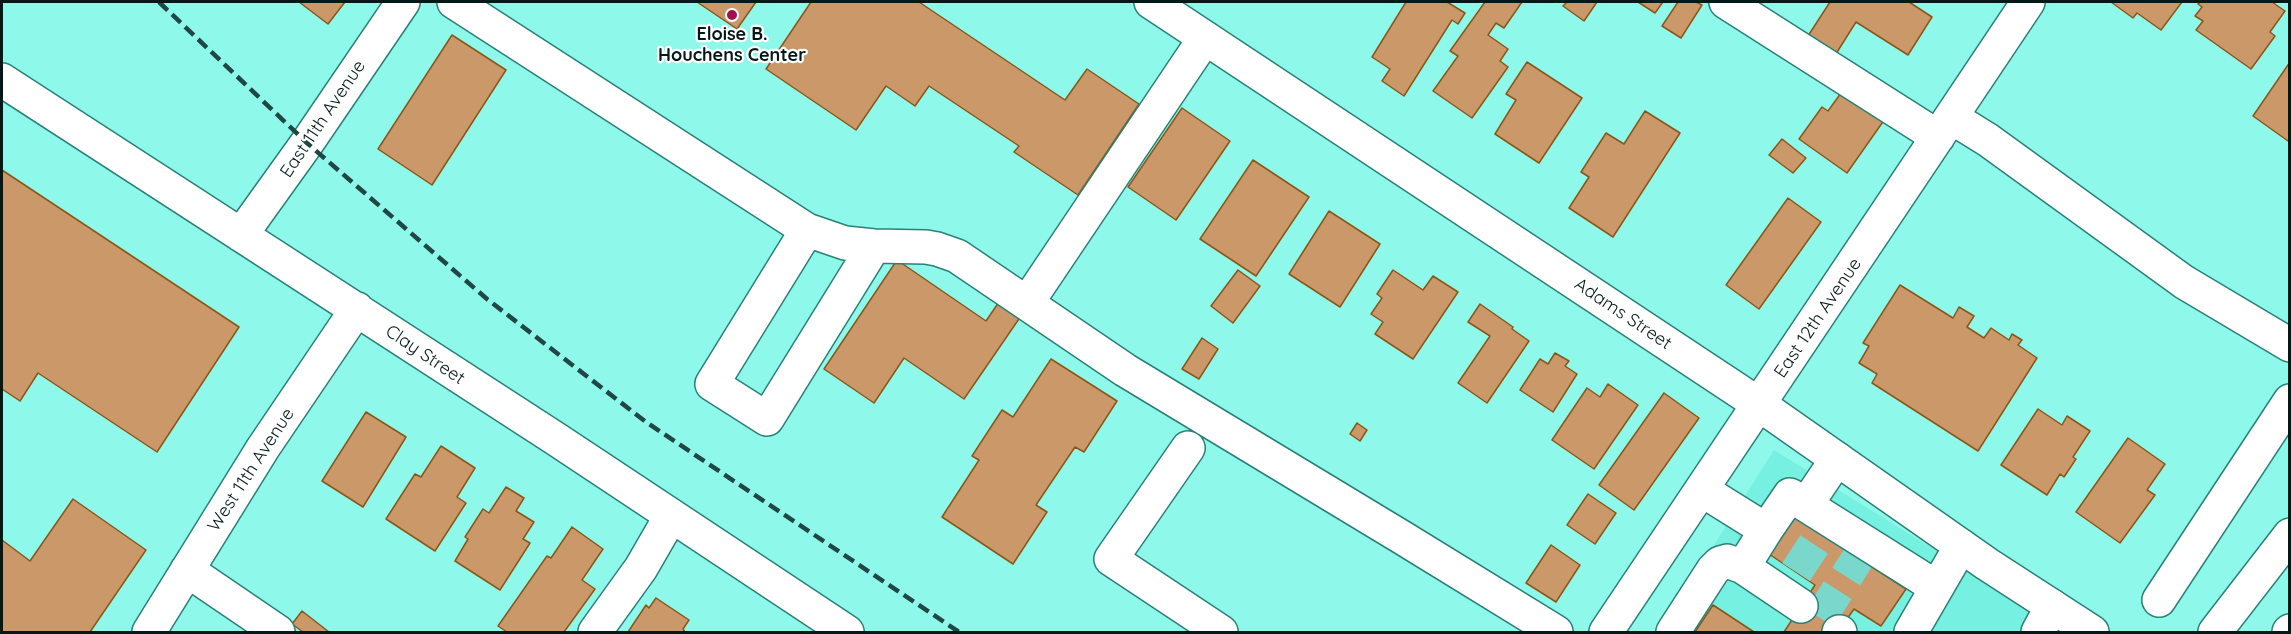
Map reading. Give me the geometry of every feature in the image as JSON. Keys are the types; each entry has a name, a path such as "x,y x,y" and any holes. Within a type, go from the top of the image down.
{"street":[{"name":"East 11th Avenue","path":"241,235 307,143 402,2"},
{"path":"454,2 807,230 845,243 926,247 957,256 1125,370 1556,633"},
{"name":"Adams Street","path":"1151,2 1760,405 1961,546 2045,619 2092,633"},
{"path":"1726,2 1944,127 1988,140 2184,282 2287,338"},
{"name":"East 12th Avenue","path":"1606,633 2028,2"},
{"path":"1027,303 1205,38"},
{"name":"Clay Street","path":"2,80 357,309 847,633"},
{"path":"807,230 712,384 767,419 874,246"},
{"name":"West 11th Avenue","path":"149,633 263,448 357,309"},
{"path":"2158,600 2289,401"},
{"path":"1188,448 1111,559 1221,633"},
{"path":"1819,520 1837,459"},
{"path":"1702,490 1766,530"},
{"path":"1743,567 1790,495 1819,520 1863,551 1936,587"},
{"path":"596,633 641,568 671,516"},
{"path":"2215,633 2289,535"},
{"path":"1911,633 1961,546"},
{"path":"1673,633 1720,563 1727,561 1743,567 1794,591"},
{"path":"187,570 278,633"}],"shaded area":[{"path":"1774,450 2019,602 2063,632 1659,632"}],"building":[{"path":"299,2 345,2 328,24"},
{"name":"Eloise B. Houchens Center","path":"697,2 756,2 737,29"},
{"path":"811,2 919,2 1065,100 1087,69 1139,104 1078,195 1014,152 1019,146 929,86 915,106 886,86 856,130 766,69"},
{"path":"1406,2 1447,2 1465,13 1458,24 1452,20 1404,96 1382,81 1390,69 1372,57"},
{"path":"1485,2 1522,2 1504,28 1496,23 1488,35 1508,49 1500,61 1508,67 1472,118 1433,91 1458,56 1450,51"},
{"path":"1567,2 1597,2 1584,21 1563,6"},
{"path":"1638,2 1663,2 1655,13"},
{"path":"1678,2 1696,2 1702,5 1681,38 1662,26"},
{"path":"1830,2 1909,2 1932,17 1908,55 1856,22 1834,57 1806,39"},
{"path":"2111,2 2182,2 2161,30 2137,13 2133,18"},
{"path":"2200,2 2272,2 2285,11 2270,32 2275,36 2251,69 2196,30 2203,21 2195,16 2202,7 2198,4"},
{"path":"452,35 506,70 432,185 378,149"},
{"path":"1527,62 1582,98 1539,163 1495,134 1516,100 1506,94"},
{"path":"2290,62 2290,139 2288,141 2253,116"},
{"path":"1846,86 1887,116 1847,173 1799,139 1822,107 1828,111"},
{"path":"1182,108 1230,141 1176,220 1128,187"},
{"path":"1645,111 1680,133 1613,237 1569,208 1589,177 1581,172 1606,133 1624,144"},
{"path":"1782,139 1806,158 1793,173 1769,155"},
{"path":"1253,160 1309,197 1256,276 1200,239"},
{"path":"2,170 239,327 157,452 38,373 20,401 2,389"},
{"path":"1788,198 1821,222 1759,309 1726,285"},
{"path":"1329,211 1380,244 1340,307 1289,274"},
{"path":"897,260 986,321 1001,299 1023,313 964,399 904,358 874,403 824,369"},
{"path":"1238,270 1260,286 1233,323 1211,306"},
{"path":"1393,270 1423,290 1433,276 1458,292 1413,359 1375,334 1383,322 1371,314 1382,298 1377,294"},
{"path":"1900,285 1953,318 1959,307 1974,316 1967,327 1984,338 1991,328 2009,340 2012,334 2022,340 2018,345 2037,358 1978,451 1872,383 1877,374 1859,363 1869,346 1863,343"},
{"path":"1480,304 1529,341 1487,403 1458,383 1490,336 1468,322"},
{"path":"1202,338 1218,349 1199,379 1182,369"},
{"path":"1555,353 1569,361 1565,366 1577,374 1553,412 1520,390 1540,359 1548,364"},
{"path":"1051,359 1117,401 1084,452 1075,447 1036,505 1047,512 1013,564 942,517 979,460 972,456 1002,410 1013,417"},
{"path":"1608,384 1638,405 1594,469 1552,440 1587,388 1600,397"},
{"path":"1664,393 1699,418 1634,510 1599,485"},
{"path":"2038,409 2062,425 2067,416 2090,431 2073,457 2076,459 2064,477 2060,474 2047,495 2001,465"},
{"path":"366,412 406,437 363,507 322,481"},
{"path":"1357,423 1367,430 1360,441 1350,434"},
{"path":"2128,438 2165,464 2147,490 2155,495 2120,543 2076,512"},
{"path":"441,446 475,468 457,497 466,503 435,551 386,519 415,474 421,477"},
{"path":"506,487 524,498 516,511 534,522 523,539 530,543 500,590 455,561 468,539 465,537 483,509 489,513"},
{"path":"1588,494 1616,513 1595,544 1567,525"},
{"path":"73,499 146,550 90,632 2,632 2,540 30,561"},
{"path":"1794,516 1906,589 1881,626 1854,609 1838,632 1784,632 1815,585 1769,554"},
{"path":"572,527 603,549 582,580 595,589 564,632 507,632 498,626 547,556 551,558"},
{"path":"1551,545 1580,565 1556,602 1526,583"},
{"path":"656,598 689,620 683,629 685,632 628,632 646,605 649,608"},
{"path":"1713,605 1754,632 1695,632"},
{"path":"302,611 329,632 303,632 292,624"}],"tunnel":[{"path":"1796,572 1821,534"},
{"path":"1820,618 1858,558"}],"railway":[{"path":"159,2 307,143 487,299 646,422 959,632"}],"place":[{"name":"Eloise B. Houchens Center","path":"732,15"}]}
